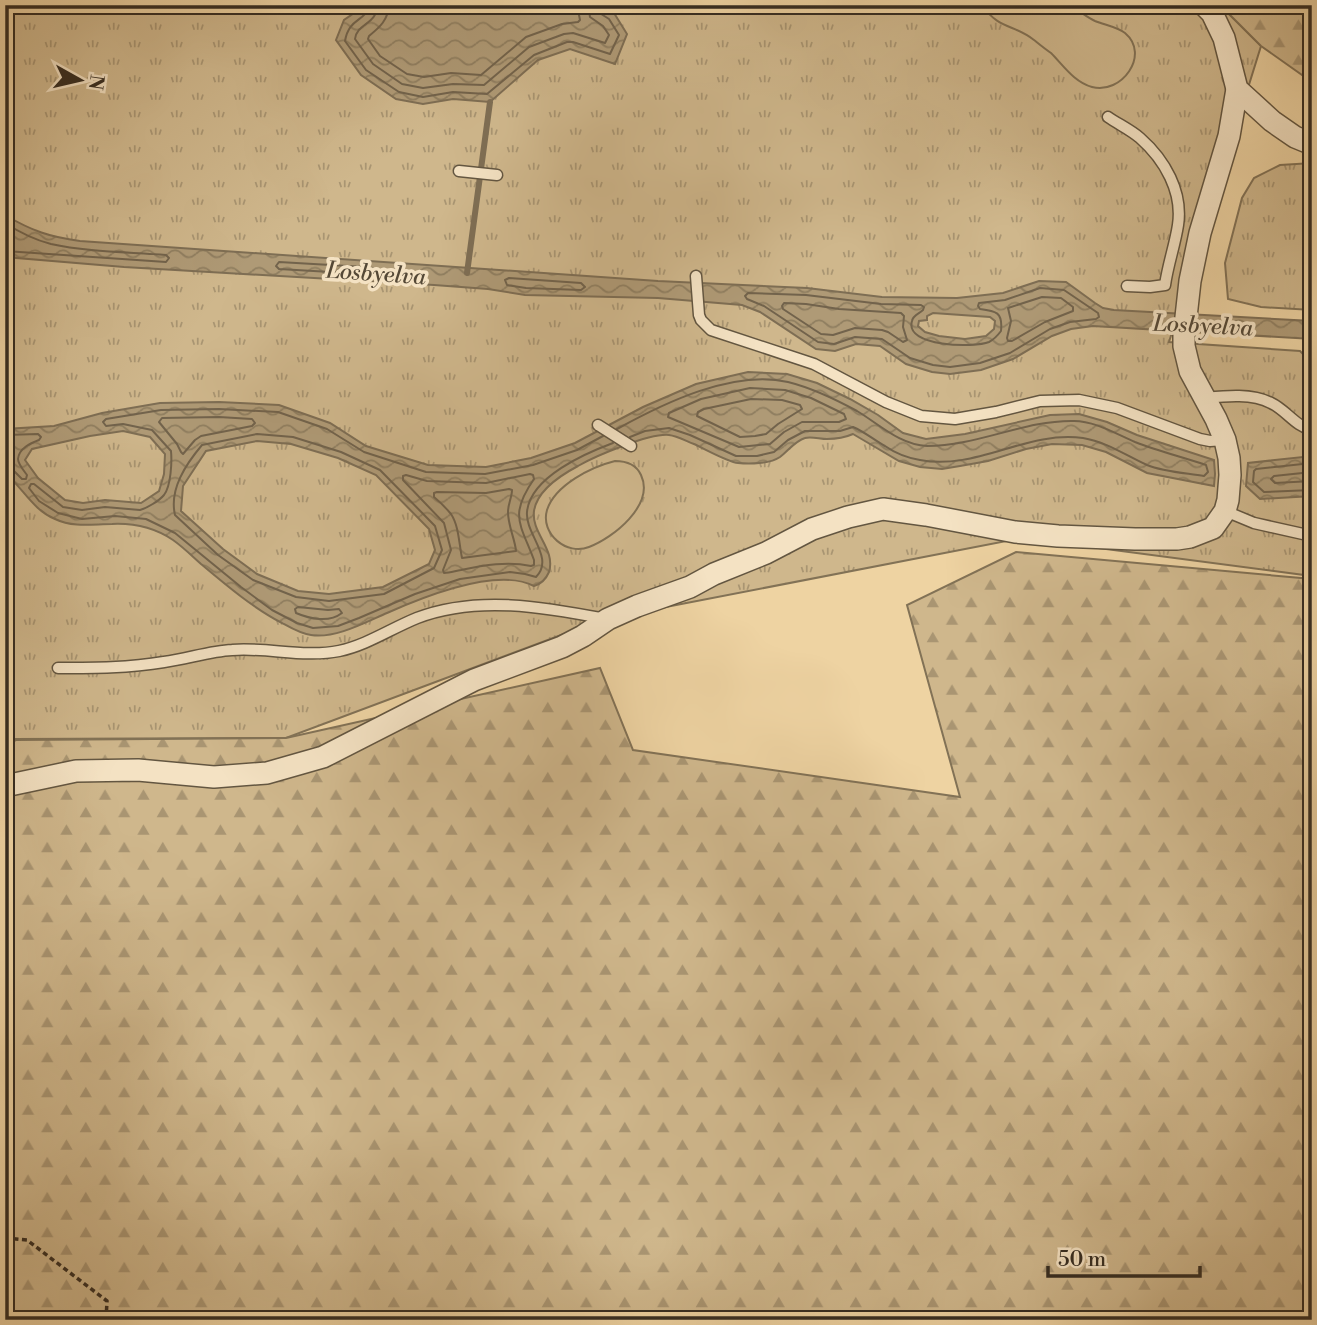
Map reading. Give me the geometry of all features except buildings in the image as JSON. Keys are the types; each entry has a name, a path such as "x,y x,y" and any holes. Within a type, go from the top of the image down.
{"street":[{"path":"5,786 76,771 138,770 214,777 267,773 323,757 474,680 562,647 608,619 766,553 812,528 883,509 1015,532 1058,536 1135,539 1190,537 1213,528 1225,511 1230,475 1229,458 1225,440 1191,371 1184,335 1186,304 1200,233 1229,136 1237,89 1224,38 1212,13 1204,5"},
{"path":"1237,89 1272,121 1312,144"}],"lane":[{"path":"1108,117 1140,138 1159,159 1174,184 1179,202 1178,225 1165,285"},
{"path":"459,171 497,175"},
{"path":"695,276 697,309 701,320 711,330 814,364 886,402 921,416 955,419 1040,401 1079,400 1117,408 1200,439 1225,440"},
{"path":"1127,286 1150,287 1190,281"},
{"path":"1205,398 1257,398 1272,403 1295,422 1312,430"},
{"path":"598,425 631,446"},
{"path":"1225,511 1254,523 1312,536"},
{"path":"58,668 118,668 231,650 337,652 364,644 417,618 454,608 503,605 548,608 608,619"}],"path":[{"path":"5,1238 27,1240 107,1301 106,1320"}],"green space":[{"path":"5,5 1220,5 1261,46 1169,342 1300,351 1311,362 1307,402 1312,407 1312,576 1022,538 604,619 286,738 14,739 5,743"},
{"path":"982,5 1068,5 1095,21 1125,33 1132,42 1134,62 1122,79 1113,85 1103,88 1086,85 1069,73 1051,53 1027,35 994,19"},
{"path":"1220,5 1312,5 1312,82 1261,46"},
{"path":"1312,163 1312,310 1261,307 1228,299 1225,263 1242,198 1254,178 1280,165"},
{"path":"615,461 630,464 641,475 644,486 637,509 620,528 599,543 581,549 564,546 551,535 548,527 547,510 551,501 575,478"},
{"path":"1016,552 1312,579 1312,1320 5,1320 5,745 16,740 286,738 600,668 633,750 960,797 907,605"}],"water":[{"path":"366,5 597,5 614,13 627,34 615,64 570,49 538,60 490,102 453,99 423,104 396,99 361,75 336,40 344,20"},
{"name":"Losbyelva","path":"5,215 41,232 80,241 658,281 807,288 882,297 957,298 1003,293 1039,281 1066,282 1103,308 1114,310 1312,321 1312,339 1093,326 1071,329 1052,336 1013,359 981,370 950,374 906,364 880,346 856,344 835,351 816,349 760,312 742,305 658,298 525,295 434,285 124,267 5,257 5,234 8,232 8,225","holes":["933,313 990,317 995,321 994,329 986,336 965,339 939,336 925,332 918,326 919,321 927,320 927,316"]},
{"path":"748,372 787,374 817,383 878,415 903,433 926,439 965,434 1050,415 1079,414 1214,460 1214,486 1147,473 1106,452 1082,445 1052,444 988,461 942,469 899,461 853,434 834,439 805,438 776,459 748,463 728,460 675,436 660,435 623,446 586,462 564,474 545,490 536,504 534,519 547,548 550,564 548,575 539,584 534,586 519,581 500,580 460,586 420,599 350,629 320,636 300,632 261,610 230,588 177,543 159,532 128,524 84,525 62,522 47,515 34,504 5,473 5,429 54,426 102,413 160,403 219,402 279,405 330,423 366,446 428,465 486,467 531,458 575,443 643,407 696,384","holes":["123,431 150,437 165,454 164,474 159,491 141,503 105,500 83,503 65,500 38,478 25,460 32,449","257,441 291,444 338,458 376,475 429,529 435,550 429,564 383,587 329,594 298,591 257,574 223,549 181,511 183,486 206,451"]},
{"path":"1312,456 1312,496 1260,499 1246,486 1248,463"}],"waterway":[{"path":"467,273 490,102"}]}
